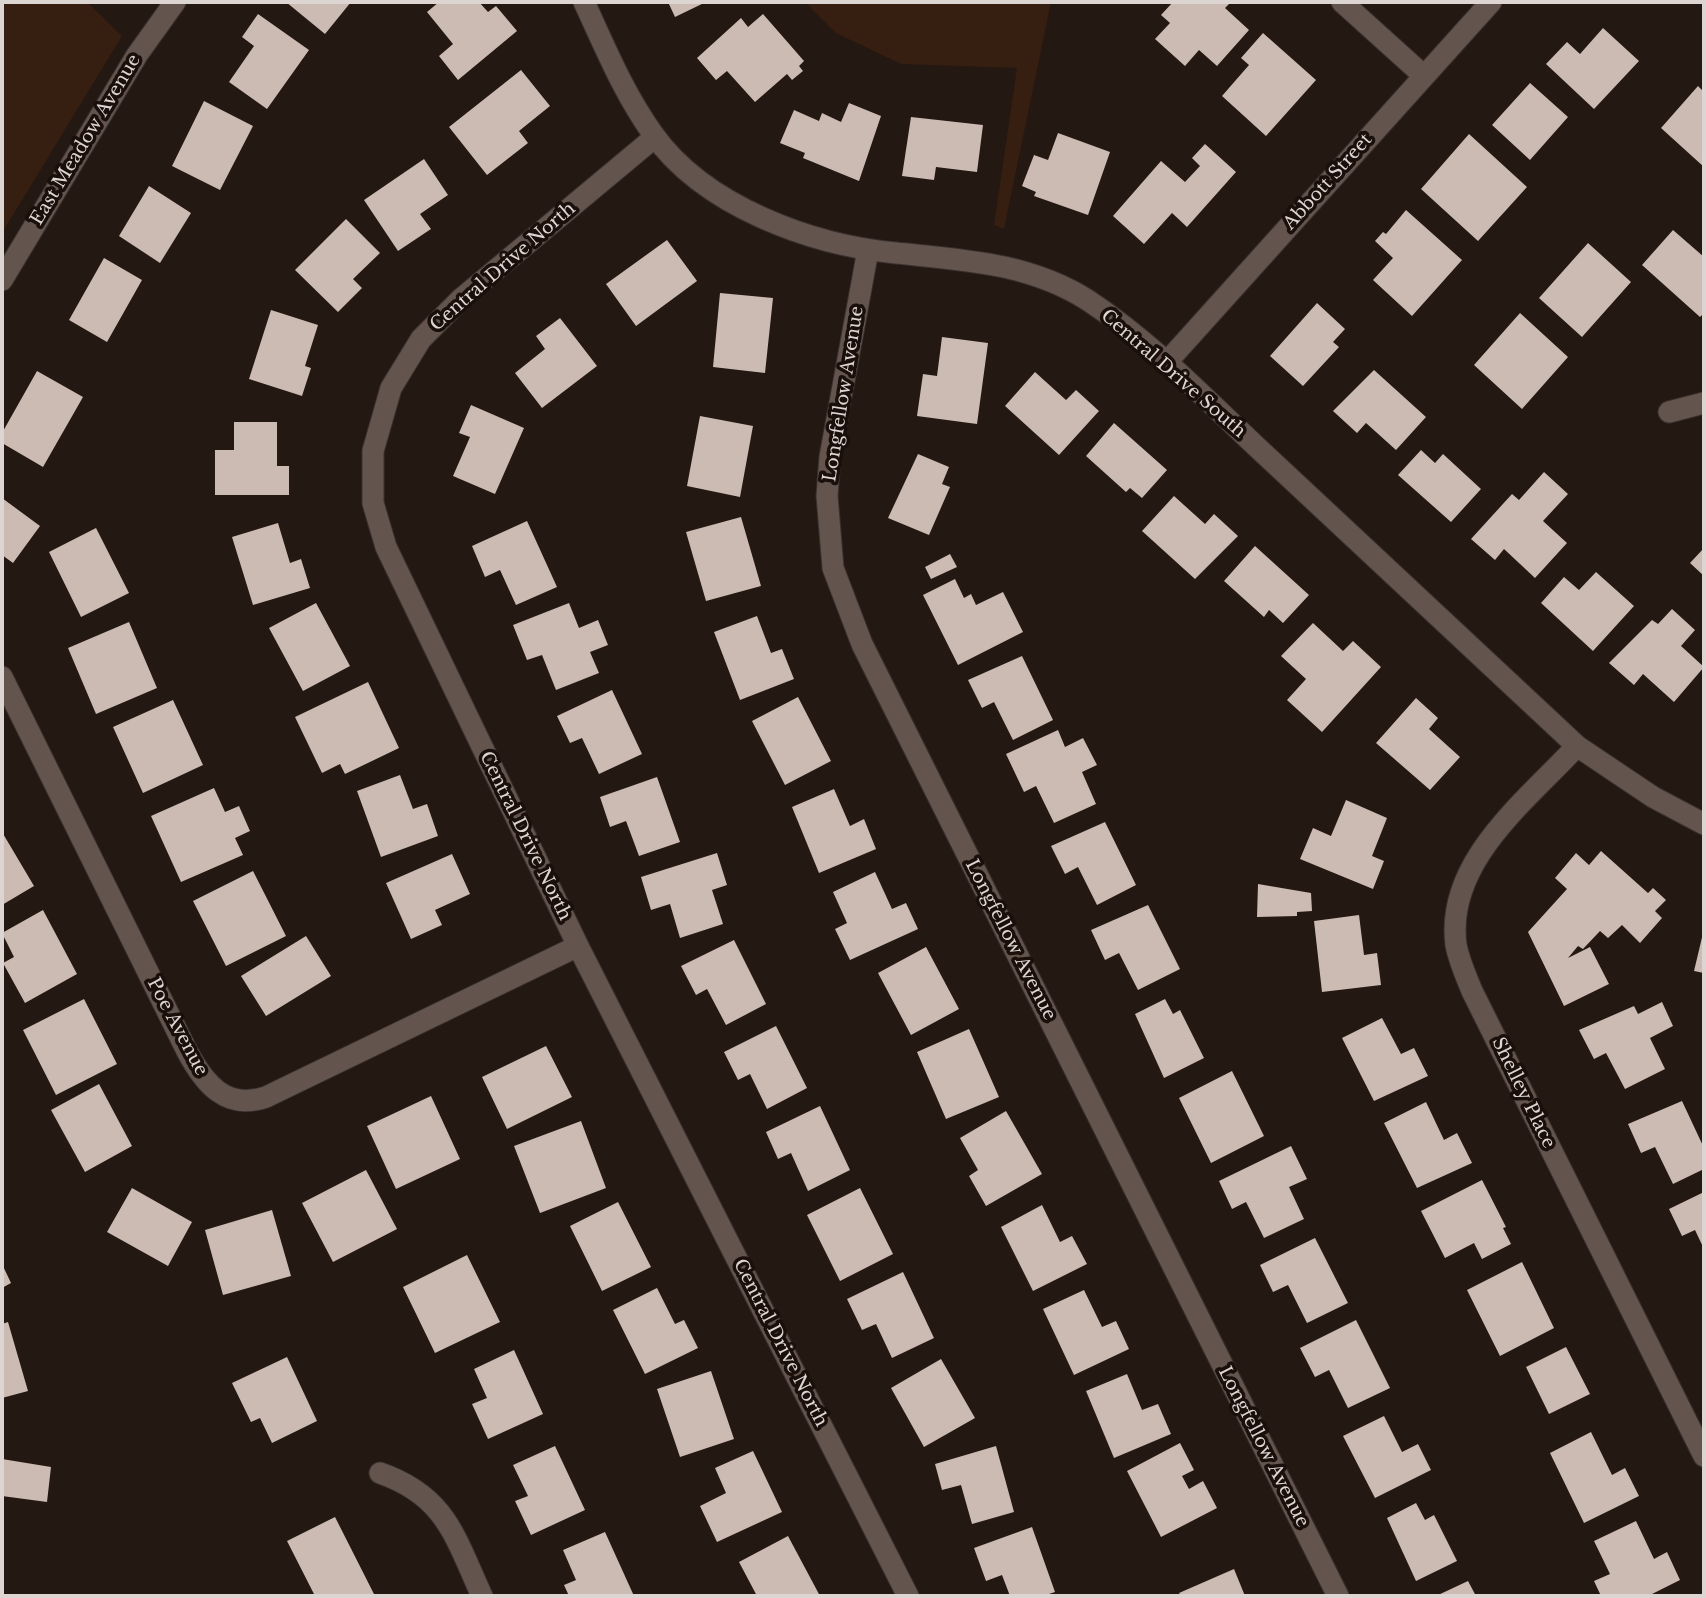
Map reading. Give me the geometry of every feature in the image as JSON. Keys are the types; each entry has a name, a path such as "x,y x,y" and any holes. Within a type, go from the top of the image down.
{"street":[{"name":"East Meadow Avenue","path":"2,281 137,55 175,2"},
{"name":"Central Drive South","path":"584,2 628,97 655,137 699,179 740,207 808,236 868,250 964,258 1037,275 1087,300 1166,363 1577,746 1653,797 1704,824"},
{"path":"1342,2 1424,76"},
{"name":"Abbott Street","path":"1166,363 1491,2"},
{"name":"Central Drive North","path":"655,137 462,298 421,339 391,388 373,451 373,503 386,547 578,946 908,1596"},
{"name":"Longfellow Avenue","path":"868,250 830,457 827,496 834,568 845,605 874,669 1338,1596"},
{"path":"1669,412 1704,402"},
{"name":"Poe Avenue","path":"2,677 196,1068 210,1087 226,1097 251,1101 274,1093 578,946"},
{"name":"Shelley Place","path":"1577,746 1493,837 1467,872 1455,909 1457,948 1472,991 1704,1456"},
{"path":"380,1473 404,1481 423,1492 438,1510 452,1529 482,1596"}],"shaded area":[{"path":"2,2 87,2 122,36 2,233"},
{"path":"805,2 1051,2 1004,229 994,225 1017,68 901,64 836,33"}],"building":[{"path":"286,2 351,2 325,34"},
{"path":"439,2 479,2 488,12 496,6 517,31 458,80 439,56 453,44 427,12"},
{"path":"668,2 706,2 675,17"},
{"path":"1173,2 1231,2 1225,8 1249,30 1217,66 1199,50 1185,66 1155,39 1170,23 1161,15"},
{"path":"258,14 309,50 267,109 229,82 254,46 242,37"},
{"path":"763,14 804,61 799,66 803,71 792,80 787,74 755,102 727,71 716,80 697,58 741,18 748,27"},
{"path":"1603,28 1639,61 1594,109 1546,64 1567,42 1580,54"},
{"path":"1263,33 1316,80 1266,136 1222,96 1249,65 1241,58"},
{"path":"521,70 550,106 519,131 528,143 487,175 449,127"},
{"path":"1530,83 1568,117 1530,160 1492,125"},
{"path":"1698,86 1704,92 1704,167 1661,128"},
{"path":"204,101 253,126 220,190 172,166"},
{"path":"849,103 881,116 859,181 803,158 805,153 780,143 794,110 819,121 822,113 841,122"},
{"path":"911,117 983,125 977,172 936,167 934,180 902,176"},
{"path":"1058,133 1110,152 1088,215 1034,196 1036,192 1022,186 1034,155 1048,160"},
{"path":"1469,134 1527,187 1478,241 1421,189"},
{"path":"1205,144 1236,172 1187,227 1172,213 1144,244 1113,216 1161,161 1185,182 1200,166 1192,158"},
{"path":"424,159 448,195 420,214 431,229 398,251 364,200"},
{"path":"149,186 191,213 160,263 119,236"},
{"path":"1406,210 1462,260 1412,316 1373,280 1393,258 1375,241 1383,232 1386,234"},
{"path":"346,219 380,253 353,279 362,288 338,312 295,270"},
{"path":"1673,230 1704,257 1704,313 1700,317 1642,265"},
{"path":"667,240 697,281 636,326 606,284"},
{"path":"1588,243 1631,282 1582,337 1539,298"},
{"path":"104,258 142,280 107,342 69,320"},
{"path":"720,293 773,298 765,373 713,367"},
{"path":"1317,303 1345,329 1333,342 1339,347 1303,386 1270,356"},
{"path":"271,310 318,325 305,366 311,368 302,396 249,379"},
{"path":"1520,313 1568,357 1522,409 1474,365"},
{"path":"560,318 597,366 542,408 515,373 545,349 536,336"},
{"path":"942,337 988,343 977,424 917,416 923,374 937,376"},
{"path":"1374,370 1426,417 1396,450 1366,423 1357,433 1333,411"},
{"path":"37,371 83,397 43,467 2,443 2,433"},
{"path":"1035,372 1066,400 1076,390 1099,411 1059,455 1005,406"},
{"path":"471,405 524,428 495,494 453,476 470,437 459,433"},
{"path":"700,416 753,426 740,497 687,486"},
{"path":"234,422 277,422 277,466 289,466 289,495 215,495 215,450 234,450"},
{"path":"1114,423 1167,470 1142,498 1130,488 1126,492 1086,456"},
{"path":"1421,450 1435,463 1443,454 1481,489 1451,522 1398,475"},
{"path":"918,454 949,467 942,484 950,487 929,535 888,518"},
{"path":"1544,472 1568,494 1543,521 1567,543 1535,578 1504,549 1495,560 1471,539 1512,494 1519,500"},
{"path":"1174,496 1205,524 1214,514 1238,536 1195,579 1142,531"},
{"path":"2,498 40,526 13,563 2,555"},
{"path":"741,517 761,586 706,601 686,532"},
{"path":"527,521 557,587 516,605 500,570 485,577 472,546"},
{"path":"278,523 290,563 301,559 310,588 253,605 232,537"},
{"path":"96,528 129,593 81,617 49,552"},
{"path":"1255,546 1309,595 1283,623 1269,610 1264,617 1224,581"},
{"path":"1704,548 1704,576 1690,563"},
{"path":"950,554 957,567 931,579 925,567"},
{"path":"1596,572 1634,606 1593,651 1541,603 1564,577 1579,590"},
{"path":"955,579 964,598 971,594 976,605 1003,592 1023,632 958,665 923,595"},
{"path":"316,603 350,666 303,691 269,628"},
{"path":"569,603 579,628 598,620 608,645 590,652 599,673 556,690 542,655 527,660 513,625"},
{"path":"1672,609 1695,630 1681,646 1704,667 1674,702 1643,674 1634,685 1609,663 1652,620 1658,624"},
{"path":"757,616 771,653 782,649 794,679 740,700 714,632"},
{"path":"129,622 157,688 96,714 68,648"},
{"path":"1313,623 1343,651 1353,641 1381,667 1322,732 1287,700 1306,679 1281,656"},
{"path":"1022,656 1053,720 1013,740 994,702 982,708 968,680"},
{"path":"368,682 399,748 345,774 340,764 322,773 295,717"},
{"path":"612,690 642,754 599,774 582,738 570,743 557,716"},
{"path":"798,697 831,761 785,785 752,721"},
{"path":"1416,698 1438,718 1429,729 1460,757 1430,790 1376,743"},
{"path":"173,700 203,765 143,793 113,727"},
{"path":"1058,730 1065,747 1083,738 1097,765 1082,772 1096,804 1054,823 1036,786 1024,792 1006,754"},
{"path":"400,775 413,809 427,804 438,836 381,857 357,791"},
{"path":"657,777 680,842 639,856 626,821 610,827 600,797"},
{"path":"214,788 225,812 239,806 250,831 235,838 243,855 181,882 151,816"},
{"path":"834,789 850,826 864,819 876,849 819,873 792,807"},
{"path":"1346,800 1387,818 1372,856 1384,861 1373,889 1300,859 1313,828 1331,836"},
{"path":"1105,822 1136,885 1097,905 1078,867 1065,874 1051,846"},
{"path":"2,832 34,886 2,905"},
{"path":"1601,851 1648,893 1653,888 1666,900 1655,911 1662,918 1640,943 1622,925 1608,938 1600,931 1583,949 1578,946 1568,958 1590,947 1609,984 1564,1006 1528,932 1567,889 1555,878 1576,853 1589,865"},
{"path":"717,853 727,885 712,890 723,924 680,938 670,904 651,910 641,877"},
{"path":"452,854 470,894 435,910 442,925 411,939 386,883"},
{"path":"253,871 286,936 226,966 193,901"},
{"path":"875,872 892,909 906,903 918,929 850,960 835,929 847,923 833,892"},
{"path":"1258,884 1311,893 1312,911 1297,912 1297,916 1257,917"},
{"path":"1148,905 1180,969 1138,990 1119,953 1105,960 1091,930"},
{"path":"43,910 77,974 25,1003 3,963 14,957 2,933"},
{"path":"1359,915 1364,955 1377,953 1381,985 1322,992 1314,921"},
{"path":"1704,929 1704,973 1694,971"},
{"path":"306,936 331,976 266,1016 241,976"},
{"path":"734,940 766,1004 726,1025 707,989 696,995 681,966"},
{"path":"926,947 959,1009 911,1035 878,973"},
{"path":"84,999 117,1064 56,1095 23,1030"},
{"path":"1165,999 1173,1014 1180,1010 1204,1058 1164,1078 1135,1014"},
{"path":"1662,1002 1673,1026 1650,1038 1665,1069 1625,1089 1606,1053 1594,1059 1579,1030 1634,1006 1638,1014"},
{"path":"1382,1018 1401,1054 1414,1048 1428,1076 1374,1101 1342,1038"},
{"path":"776,1026 807,1088 767,1109 750,1074 738,1080 724,1052"},
{"path":"969,1029 999,1097 946,1119 917,1052"},
{"path":"546,1046 572,1097 507,1129 482,1077"},
{"path":"1232,1071 1264,1136 1211,1163 1179,1098"},
{"path":"99,1084 132,1146 85,1172 51,1110"},
{"path":"431,1096 460,1159 396,1189 367,1126"},
{"path":"1682,1101 1704,1148 1704,1169 1673,1184 1655,1147 1641,1153 1628,1124"},
{"path":"1426,1102 1444,1140 1457,1133 1472,1163 1417,1188 1384,1123"},
{"path":"820,1106 850,1170 808,1191 791,1153 778,1159 766,1132"},
{"path":"1006,1111 1042,1174 986,1206 969,1176 978,1170 960,1138"},
{"path":"581,1121 606,1188 540,1213 514,1146"},
{"path":"1291,1146 1307,1179 1289,1187 1304,1219 1264,1238 1246,1202 1232,1209 1219,1181"},
{"path":"366,1170 397,1229 333,1262 302,1203"},
{"path":"1482,1180 1506,1227 1503,1228 1511,1244 1482,1259 1474,1243 1445,1258 1421,1211"},
{"path":"132,1188 192,1222 168,1266 107,1232"},
{"path":"860,1188 893,1254 840,1281 807,1215"},
{"path":"1704,1192 1704,1249 1695,1230 1682,1236 1669,1209"},
{"path":"618,1202 651,1267 602,1291 570,1226"},
{"path":"1042,1205 1060,1242 1072,1236 1087,1264 1033,1291 1001,1227"},
{"path":"272,1210 291,1276 223,1295 205,1230"},
{"path":"1315,1238 1348,1303 1307,1323 1288,1285 1273,1292 1260,1265"},
{"path":"467,1255 500,1322 435,1353 403,1287"},
{"path":"1522,1262 1554,1328 1500,1356 1467,1290"},
{"path":"2,1264 11,1283 2,1288"},
{"path":"903,1272 934,1338 892,1358 876,1324 862,1330 847,1299"},
{"path":"657,1288 675,1324 684,1320 698,1348 645,1374 613,1310"},
{"path":"1084,1290 1102,1327 1116,1321 1129,1349 1074,1375 1043,1309"},
{"path":"1356,1320 1390,1388 1348,1408 1329,1370 1315,1377 1300,1348"},
{"path":"8,1322 28,1391 2,1398 2,1324"},
{"path":"1566,1347 1590,1394 1549,1414 1526,1367"},
{"path":"514,1350 543,1414 488,1439 472,1404 487,1398 474,1369"},
{"path":"287,1357 317,1421 272,1443 260,1418 251,1422 232,1383"},
{"path":"941,1359 975,1418 924,1447 891,1388"},
{"path":"711,1371 734,1439 680,1457 657,1389"},
{"path":"1127,1374 1142,1410 1158,1404 1171,1434 1114,1458 1086,1391"},
{"path":"1384,1416 1402,1452 1418,1444 1431,1470 1375,1498 1343,1436"},
{"path":"1591,1432 1612,1475 1625,1468 1639,1496 1584,1523 1550,1453"},
{"path":"1180,1443 1194,1470 1182,1476 1189,1489 1203,1481 1217,1508 1161,1537 1127,1471"},
{"path":"555,1446 585,1510 531,1535 515,1501 528,1496 513,1465"},
{"path":"996,1446 1014,1512 972,1524 961,1485 942,1490 935,1464"},
{"path":"753,1451 782,1512 717,1542 700,1506 726,1493 715,1468"},
{"path":"2,1459 51,1467 47,1502 2,1496"},
{"path":"1416,1503 1425,1520 1434,1515 1457,1561 1416,1581 1387,1518"},
{"path":"335,1517 375,1596 315,1596 287,1541"},
{"path":"1636,1521 1654,1559 1667,1552 1680,1580 1648,1596 1601,1596 1594,1581 1610,1574 1594,1541"},
{"path":"1032,1527 1055,1592 1043,1596 1010,1596 1002,1575 986,1581 974,1548"},
{"path":"605,1532 634,1596 569,1596 564,1585 576,1580 563,1550"},
{"path":"788,1536 820,1596 757,1596 739,1562"},
{"path":"1234,1569 1245,1596 1181,1596 1179,1593"},
{"path":"1468,1581 1476,1596 1436,1596"}]}
